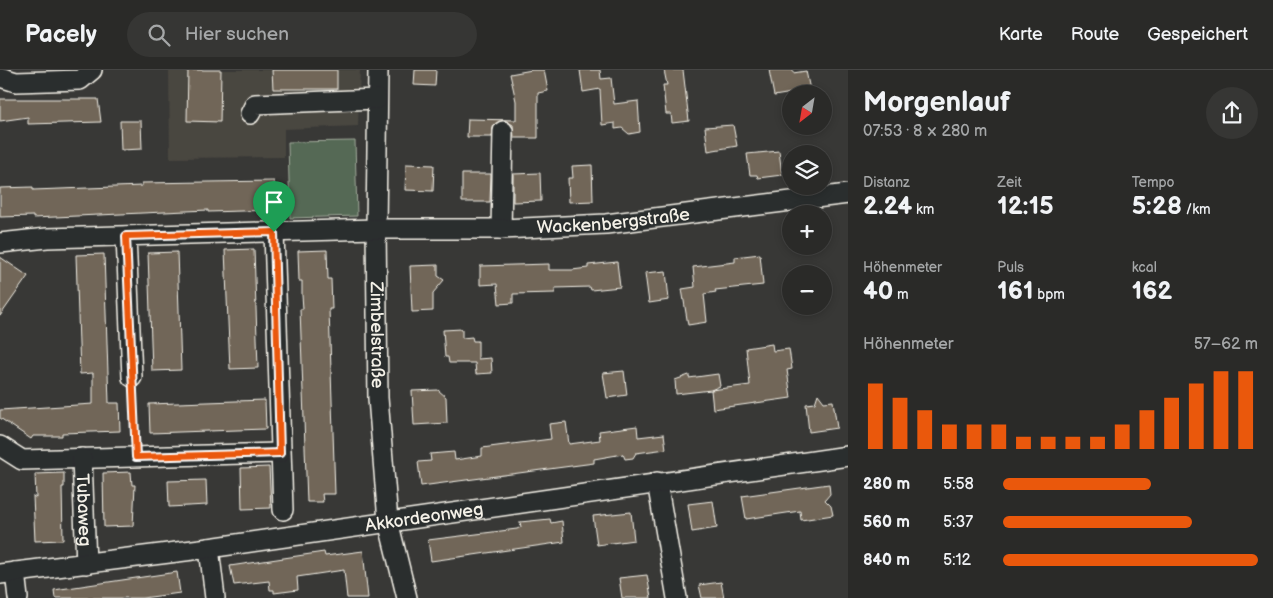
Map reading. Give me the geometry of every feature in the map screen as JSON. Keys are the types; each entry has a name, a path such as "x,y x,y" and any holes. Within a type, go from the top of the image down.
{"street":[{"path":"0,77 16,82 80,80 92,70"},
{"name":"Zimbelstraße","path":"378,70 376,229 378,398 388,520 407,598"},
{"path":"250,114 256,104 377,100"},
{"path":"501,229 504,131"},
{"name":"Wackenbergstraße","path":"0,243 47,238 376,229 501,229 606,224 848,194"},
{"path":"274,232 283,510"},
{"path":"126,236 132,377"},
{"name":"Tubaweg","path":"0,446 22,460 280,453"},
{"name":"Akkordeonweg","path":"8,573 209,548 388,520 848,456"},
{"name":"Tubaweg","path":"82,458 86,564"},
{"path":"657,482 677,598"},
{"path":"209,548 215,598"},
{"path":"8,573 18,598"}],"path":[{"path":"132,377 136,457"}],"shaded area":[{"path":"169,70 360,70 358,126 284,129 284,157 170,158"}],"green space":[{"path":"355,141 357,216 290,218 288,142"}],"building":[{"path":"188,70 221,70 220,122 187,121"},
{"path":"272,70 337,70 337,89 273,89"},
{"path":"415,70 436,70 435,86 414,85"},
{"path":"544,70 548,91 538,93 538,138 514,138 513,125 504,120 494,125 492,137 467,137 468,119 516,120 516,101 510,74"},
{"path":"580,70 600,70 601,79 611,78 614,104 638,101 640,132 629,134 622,128 615,129 615,123 602,125 600,89 583,92"},
{"path":"664,70 683,70 689,121 672,123 671,114 666,114 663,85 667,85"},
{"path":"769,70 793,70 793,73 806,71 809,85 782,85 782,95 774,96"},
{"path":"0,99 98,99 101,122 28,124 28,117 0,121"},
{"path":"120,121 141,121 142,149 121,150"},
{"path":"733,125 737,146 708,151 705,127"},
{"path":"779,151 782,175 758,178 757,175 750,175 747,154"},
{"path":"406,164 434,165 433,191 405,190"},
{"path":"592,165 593,201 569,202 568,178 573,178 572,166"},
{"path":"540,173 541,201 513,202 513,174"},
{"path":"462,174 491,174 490,202 462,202"},
{"path":"274,181 275,210 208,212 208,210 33,218 33,216 0,217 0,188 33,187 33,190 142,186 142,183"},
{"path":"254,249 258,368 230,369 225,250"},
{"path":"327,250 328,279 331,279 332,309 329,309 335,494 322,494 323,502 307,502 300,309 303,309 302,281 299,281 298,251"},
{"path":"177,252 181,370 152,371 148,253"},
{"path":"104,254 109,403 119,403 120,431 62,433 62,436 33,436 31,439 0,418 0,410 93,404 93,373 80,374 76,255"},
{"path":"760,254 763,285 715,290 716,292 704,294 707,322 688,325 682,289 695,287 693,267 735,262 735,257"},
{"path":"0,257 28,276 0,316"},
{"path":"617,262 620,287 591,290 590,287 555,288 555,293 513,294 513,303 499,304 497,284 480,285 480,266 549,264 549,270 572,270 588,268 588,265"},
{"path":"438,265 438,276 444,280 433,293 433,311 412,312 410,266"},
{"path":"666,271 669,300 649,303 645,273"},
{"path":"462,329 462,338 472,337 473,341 478,341 478,359 491,358 492,373 476,374 475,363 449,363 448,357 445,357 443,330"},
{"path":"772,344 773,351 789,349 792,369 787,370 791,398 713,409 711,390 750,385 746,348"},
{"path":"624,371 627,395 607,398 603,373"},
{"path":"718,374 720,386 711,390 676,394 675,380 689,375 689,378"},
{"path":"438,390 446,397 447,423 414,425 412,391"},
{"path":"818,394 824,402 833,401 837,428 809,432 806,404 815,403"},
{"path":"265,400 266,429 150,433 149,404"},
{"path":"566,422 569,444 600,440 599,431 637,426 638,437 664,434 666,449 636,453 633,458 625,459 623,454 594,459 594,463 421,486 418,462 431,461 430,454 454,452 455,460 482,456 482,448 551,439 549,424"},
{"path":"269,467 271,508 242,509 241,468"},
{"path":"131,472 132,485 135,485 133,526 104,527 103,473"},
{"path":"64,473 64,487 62,487 63,540 35,541 33,496 36,498 35,474"},
{"path":"206,480 207,505 169,507 168,481"},
{"path":"829,484 830,494 825,500 831,506 833,515 801,520 800,511 746,519 742,496"},
{"path":"713,501 717,528 692,532 688,504"},
{"path":"631,512 634,540 597,545 593,516"},
{"path":"550,519 551,523 562,521 564,542 431,561 428,540 517,529 521,527 520,522"},
{"path":"363,551 368,598 347,598 344,570 297,577 298,590 274,593 274,590 270,590 269,581 234,585 230,566 324,552 325,556"},
{"path":"177,572 180,593 143,598 55,598 54,590"},
{"path":"647,575 651,598 622,598 619,578"},
{"path":"721,582 724,598 702,598 699,585"}],"route":[{"path":"274,232 280,453 136,457 126,236 274,232"}]}
